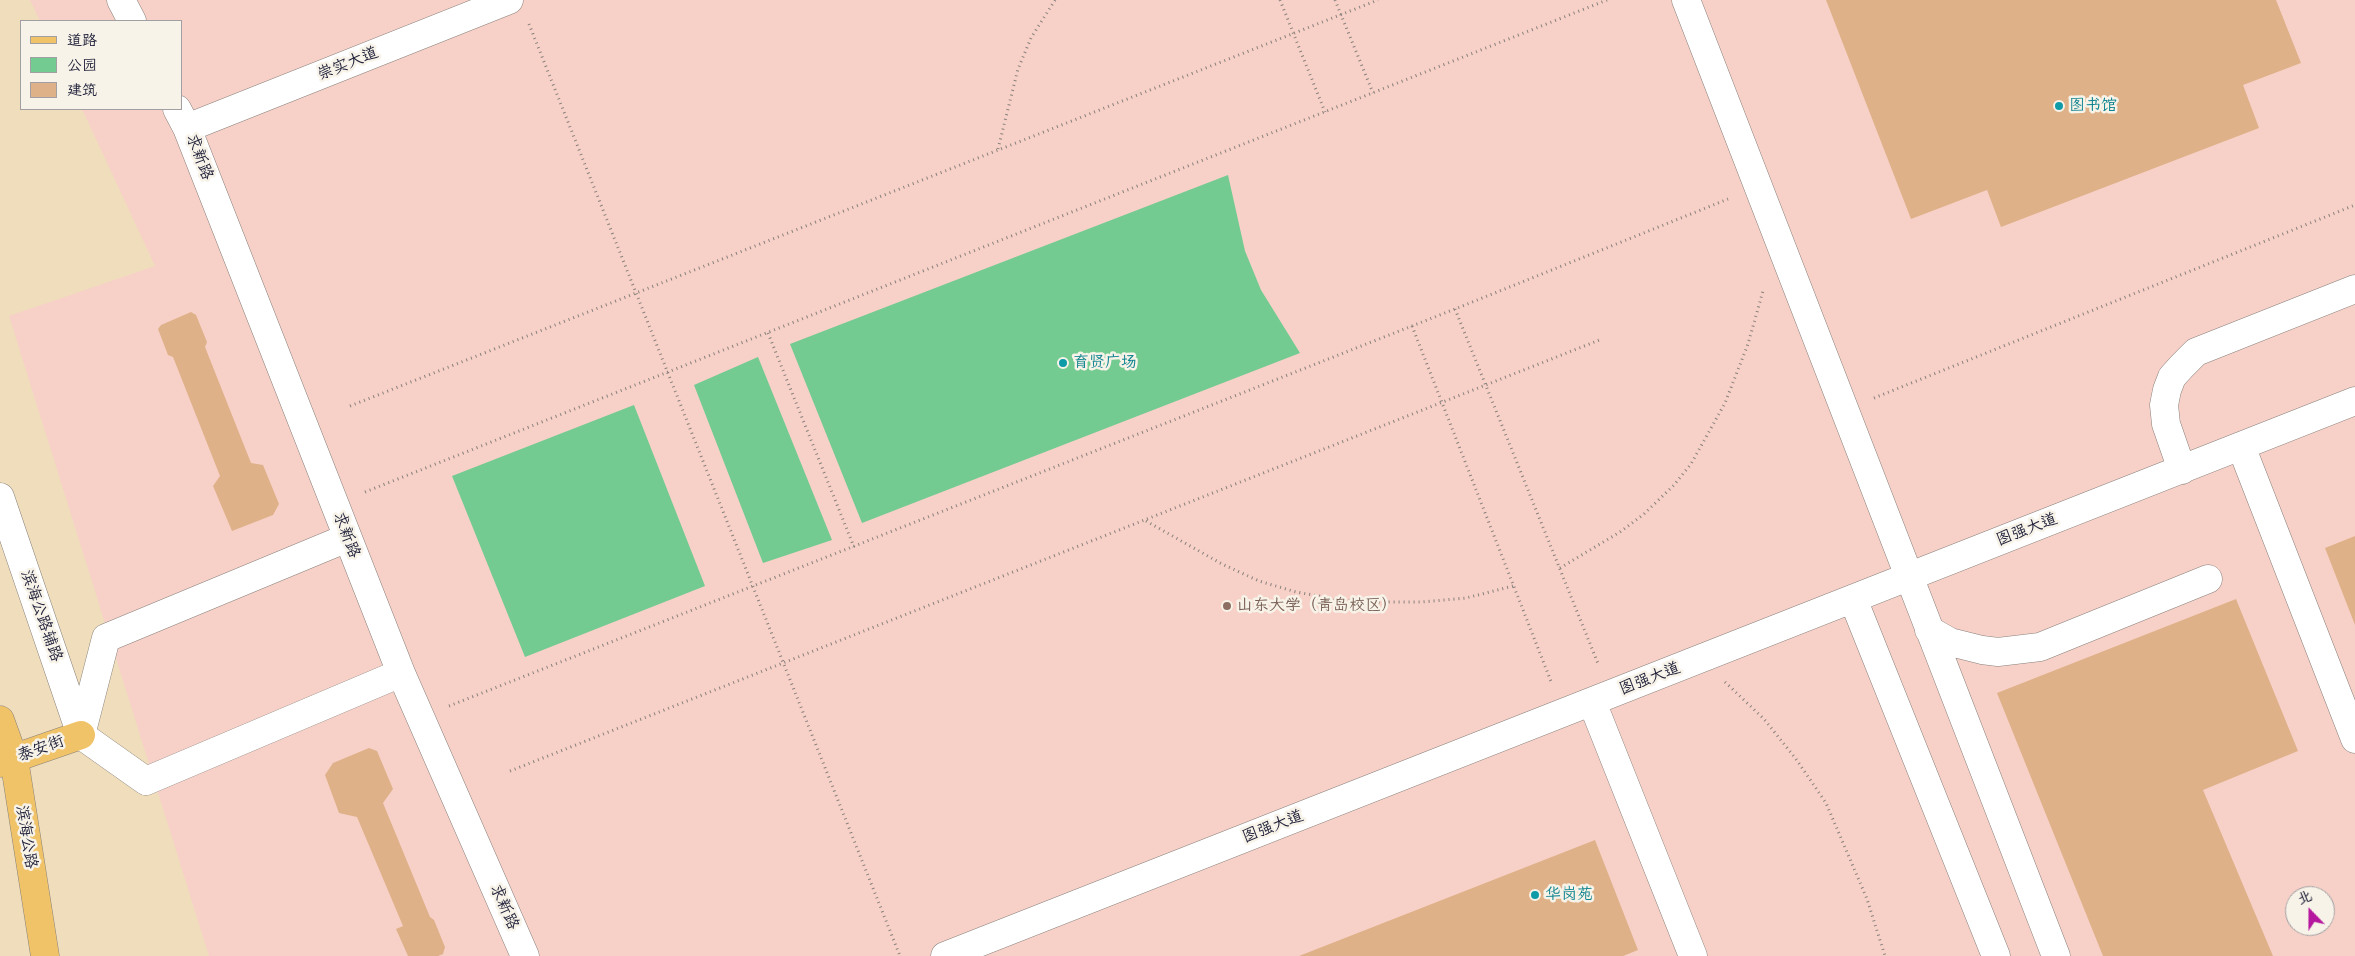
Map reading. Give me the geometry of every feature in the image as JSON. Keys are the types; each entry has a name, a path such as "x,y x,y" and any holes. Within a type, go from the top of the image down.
{"main road":[{"name":"滨海公路","path":"0,720 45,956"},
{"name":"泰安街","path":"7,761 81,735"}],"street":[{"path":"121,0 131,20"},
{"path":"1686,0 2056,956"},
{"name":"崇实大道","path":"182,118 518,9"},
{"name":"求新路","path":"182,118 401,673 525,956"},
{"path":"2182,470 2166,424 2164,406 2169,383 2182,366 2196,352 2355,290"},
{"name":"图强大道","path":"945,956 2355,401"},
{"path":"2241,446 2355,739"},
{"name":"滨海公路辅路","path":"0,497 81,735"},
{"path":"347,538 106,638 81,735 146,781 401,673"},
{"path":"1929,630 1950,642 1982,650 1998,652 2040,647 2208,579"},
{"path":"1853,599 1996,956"},
{"path":"1601,698 1693,956"}],"path":[{"path":"998,150 1018,69 1031,38 1055,0"},
{"path":"1280,0 1325,112"},
{"path":"1335,0 1372,93"},
{"path":"350,406 1378,0"},
{"path":"334,505 1607,0"},
{"path":"518,9 636,292 900,956"},
{"path":"420,718 1455,309 1758,187"},
{"path":"1844,411 2355,205"},
{"path":"1560,568 1620,532 1644,514 1674,485 1691,464 1725,404 1748,344 1766,283"},
{"path":"1455,309 1560,568 1601,698"},
{"path":"1412,326 1563,713"},
{"path":"768,333 854,547"},
{"path":"510,771 1602,339"},
{"path":"1145,520 1222,564 1259,581 1296,592 1341,600 1422,602 1466,598 1513,586"},
{"path":"1701,659 1764,719 1796,759 1826,803 1867,899 1885,956"}],"shaded area":[{"name":"山东大学（青岛校区）","path":"30,0 2355,0 2355,956 209,956 9,316 155,266 82,110 182,110 182,20 40,20"}],"green space":[{"path":"1228,175 1245,251 1261,290 1300,353 862,523 790,344"},
{"path":"758,357 832,540 763,563 694,385"},
{"path":"634,405 705,586 525,657 452,476"}],"building":[{"name":"图书馆","path":"1826,0 2276,0 2301,63 2243,85 2259,128 2001,227 1987,190 1911,219"},
{"path":"191,312 196,315 207,342 205,347 251,463 263,465 279,504 273,515 232,531 213,486 220,476 173,357 168,355 158,329 161,325"},
{"path":"2355,536 2355,625 2325,548"},
{"path":"2236,599 2298,751 2203,790 2273,956 2103,956 1997,693"},
{"path":"369,748 377,751 393,789 383,803 430,917 434,920 445,947 443,954 438,956 408,956 396,929 403,926 357,817 339,813 325,775 333,763"},
{"name":"华岗苑","path":"1595,840 1638,950 1623,956 1299,956"}],"place":[{"name":"图书馆","path":"2059,106"},
{"name":"育贤广场","path":"1063,363"},
{"name":"山东大学（青岛校区）","path":"1227,606"},
{"name":"华岗苑","path":"1535,895"}]}
